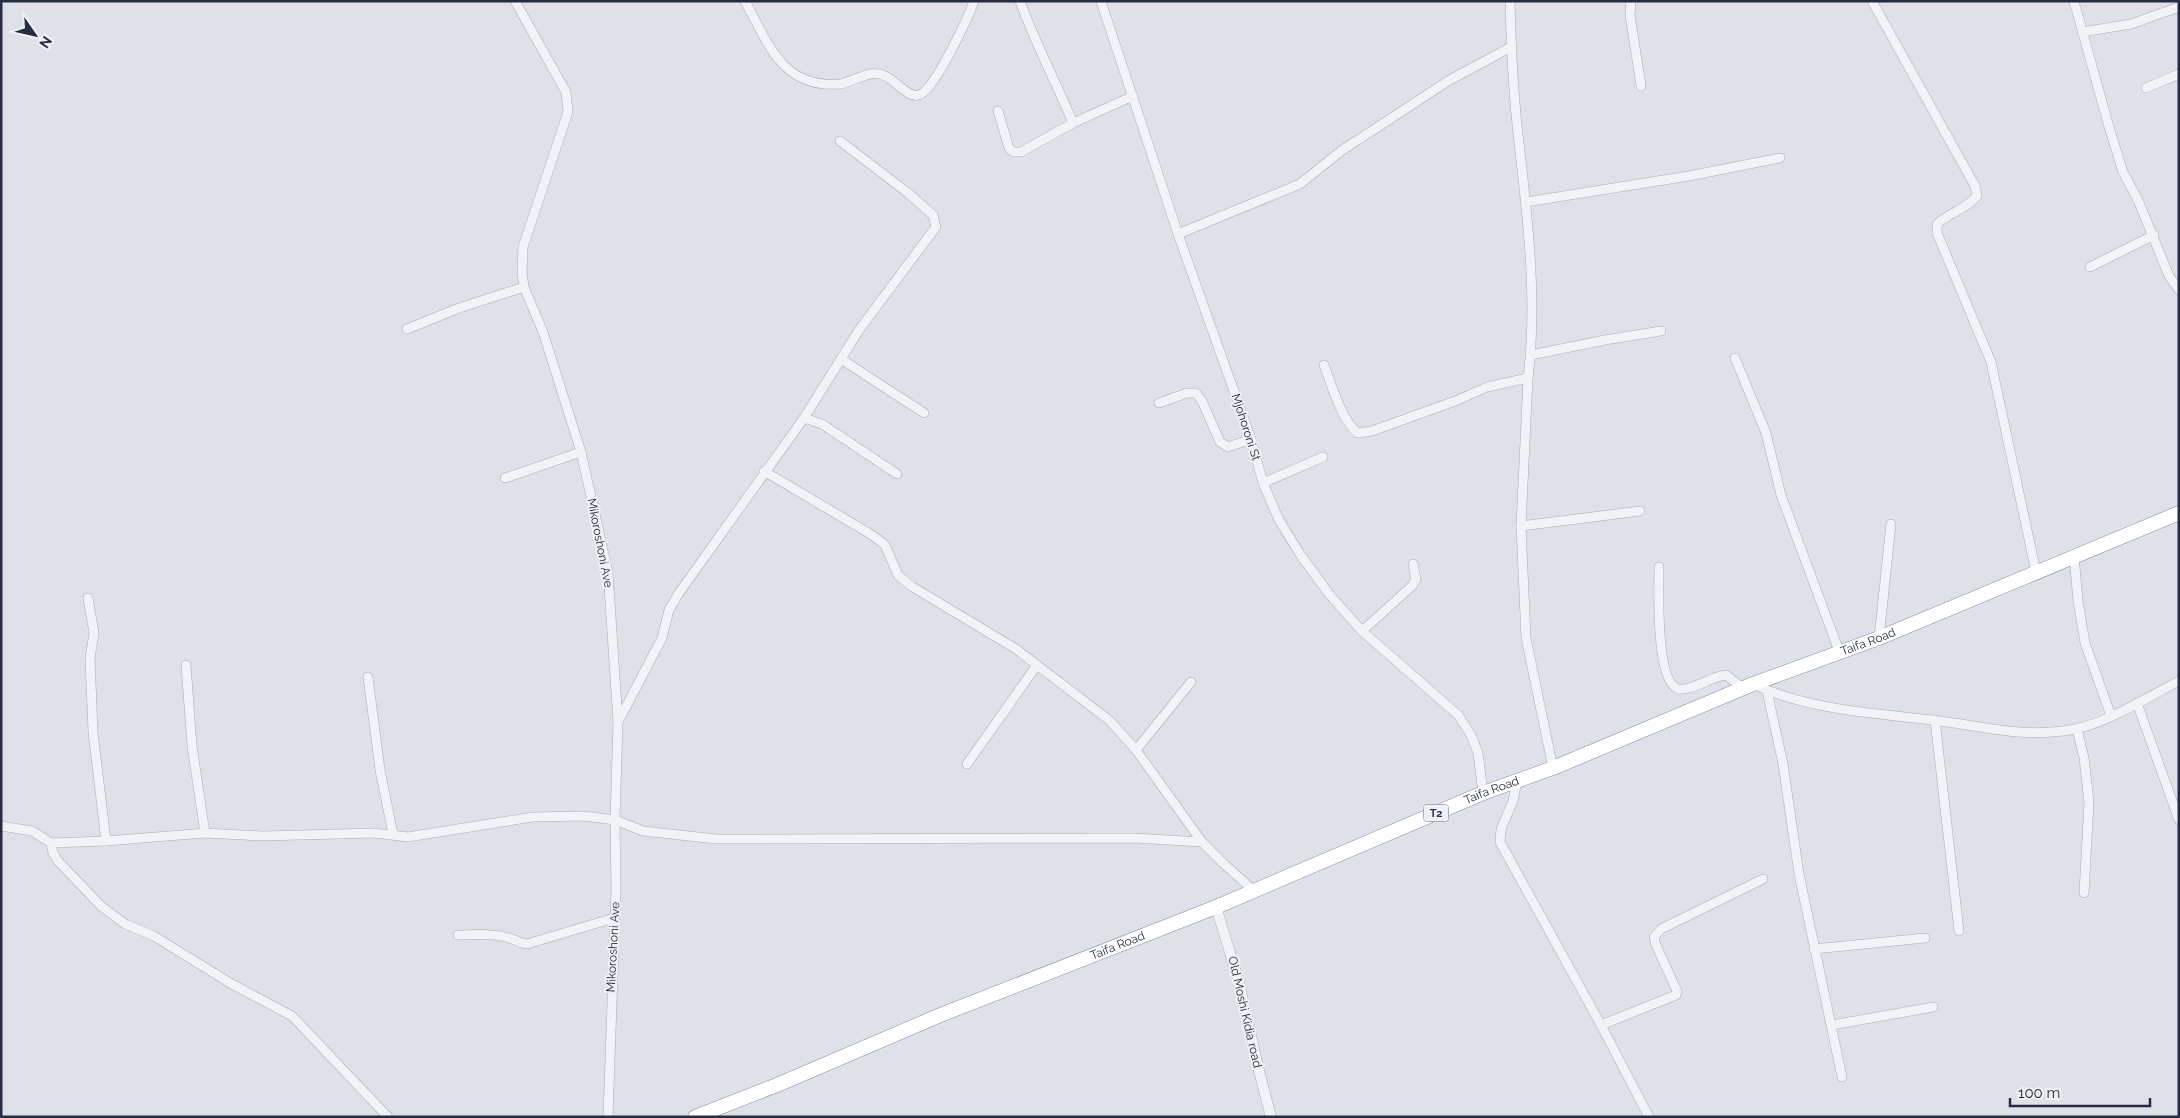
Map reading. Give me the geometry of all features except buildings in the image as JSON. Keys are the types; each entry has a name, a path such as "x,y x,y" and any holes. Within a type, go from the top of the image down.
{"highway":[{"name":"Taifa Road","path":"695,1117 777,1085 938,1016 1216,908 1253,890 1483,793 1553,768 1748,686 1839,651 1879,638 2179,513"}],"street":[{"name":"Mikoroshoni Ave","path":"515,1 559,76 568,101 568,112 523,247 522,272 524,287 543,332 582,452 608,572 618,722 615,820 616,864 608,1117"},
{"path":"745,1 770,49 790,73 825,85 843,83 875,73 882,74 911,95 920,95 928,89 954,45 974,1"},
{"path":"1020,1 1030,28 1052,72 1073,123"},
{"name":"Mjohoroni St","path":"1102,1 1178,234 1251,439 1263,483 1279,520 1300,554 1329,594 1362,632 1458,715 1471,734 1478,753 1483,793"},
{"path":"1510,1 1511,47 1526,202 1531,282 1531,355 1528,378 1521,526 1526,638 1553,768"},
{"path":"1631,1 1630,15 1641,86"},
{"path":"1872,1 1975,186 1977,196 1971,203 1937,224 1937,233 1991,362 2036,572"},
{"path":"2074,1 2123,172 2154,235 2170,276 2179,290"},
{"path":"2082,32 2131,24 2179,7"},
{"path":"1178,234 1300,184 1341,151 1448,81 1511,47"},
{"path":"2146,88 2179,74"},
{"path":"998,111 1009,148 1013,152 1021,152 1073,123 1133,96"},
{"path":"618,722 662,638 665,622 674,601 764,471 804,418 859,330 936,227 933,215 908,193 840,141"},
{"path":"1526,202 1689,176 1780,158"},
{"path":"2090,267 2154,235"},
{"path":"407,329 459,308 524,287"},
{"path":"1531,355 1661,331"},
{"path":"1735,358 1766,433 1781,495 1839,651"},
{"path":"841,359 924,413"},
{"path":"1324,365 1351,429 1358,433 1372,431 1458,400 1488,387 1528,378"},
{"path":"1159,403 1187,393 1196,393 1202,400 1220,442 1228,447 1251,439"},
{"path":"804,418 822,424 897,474"},
{"path":"505,478 582,452"},
{"path":"1263,483 1322,457"},
{"path":"764,471 872,534 886,545 898,574 911,586 1016,649 1109,720 1136,750 1202,842 1253,890"},
{"path":"1521,526 1640,511"},
{"path":"1879,638 1892,524"},
{"path":"2074,556 2078,601 2086,642 2111,716"},
{"path":"1362,632 1412,586 1416,579 1412,564"},
{"path":"1658,567 1659,635 1667,673 1672,684 1678,689 1686,689 1726,675 1748,686 1809,703 2006,732 2039,734 2078,729 2111,716 2179,681"},
{"path":"88,598 94,633 90,658 93,732 106,841"},
{"path":"186,665 192,746 205,833"},
{"path":"967,764 1037,665"},
{"path":"368,676 380,770 394,834"},
{"path":"1136,750 1192,682"},
{"path":"1767,690 1783,764 1799,874 1842,1077"},
{"path":"2137,703 2179,820"},
{"path":"1934,720 1958,931"},
{"path":"2078,729 2084,758 2089,802 2084,893"},
{"path":"1517,781 1513,801 1501,828 1500,842 1601,1025 1649,1117"},
{"path":"1,826 32,831 51,843 106,841 205,833 263,836 394,834 408,837 534,817 584,816 615,820 643,831 716,839 1134,838 1202,842"},
{"path":"51,843 53,853 58,861 101,906 125,924 154,936 230,983 292,1016 388,1117"},
{"path":"1601,1025 1676,995 1677,991 1656,945 1654,936 1661,929 1763,879"},
{"name":"Old Moshi Kidia road","path":"1216,908 1239,982 1271,1117"},
{"path":"458,935 497,935 528,944 614,918"},
{"path":"1814,948 1925,938"},
{"path":"1832,1025 1933,1007"}]}
